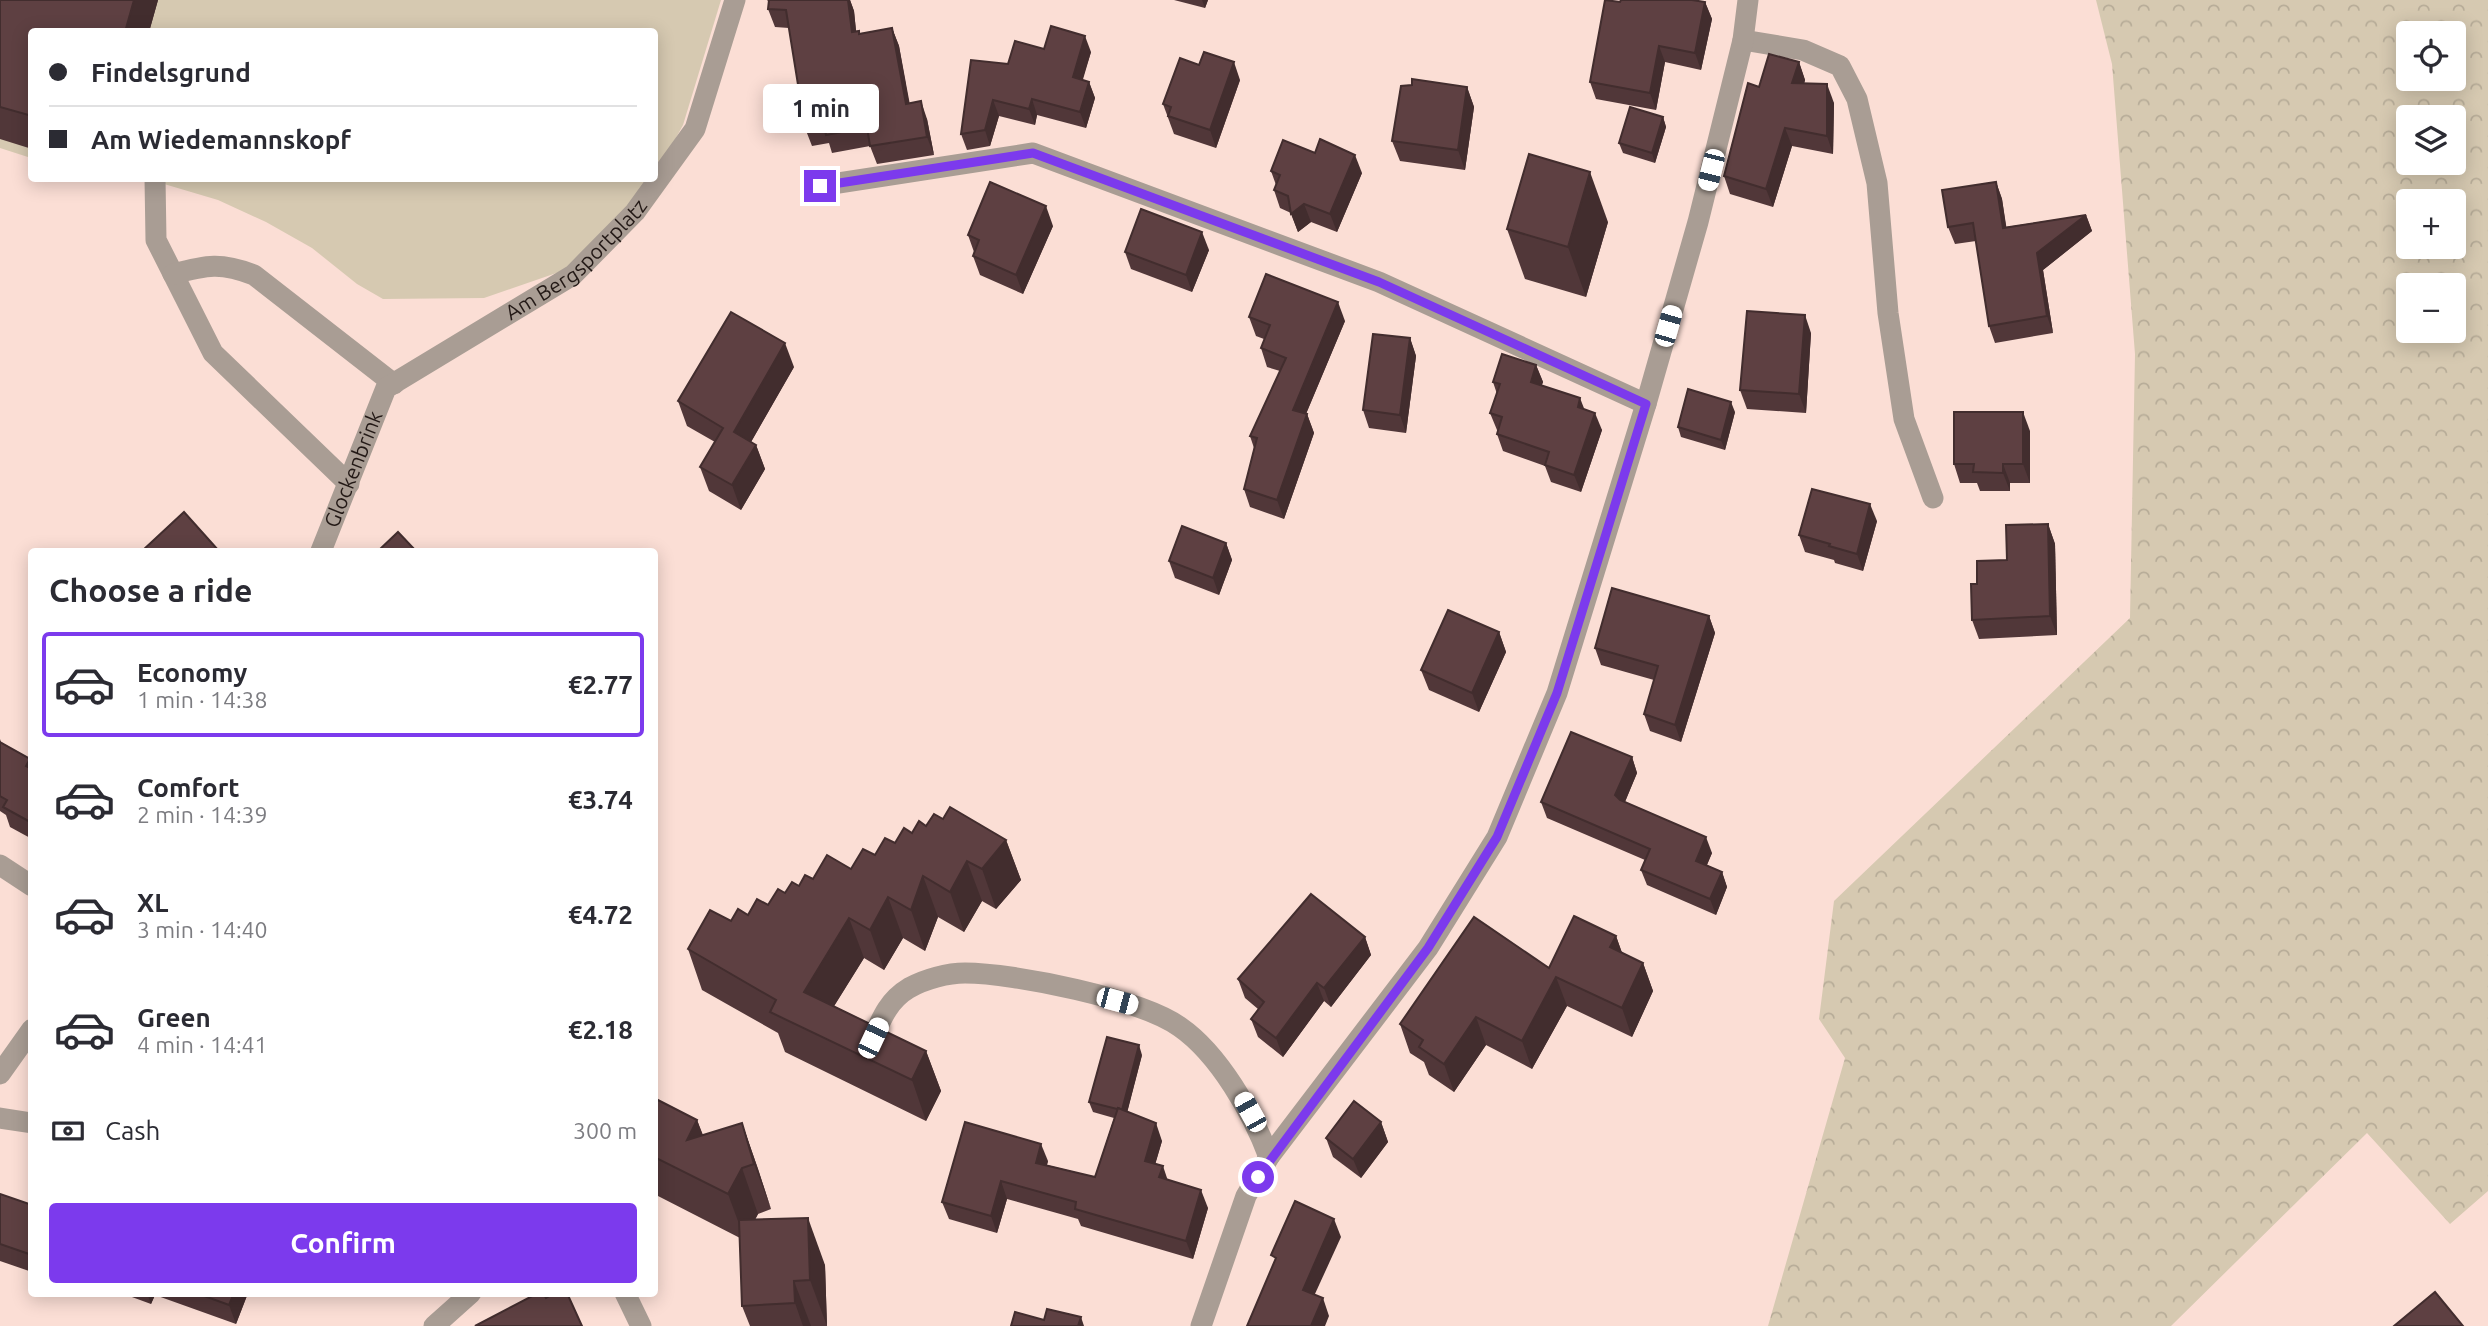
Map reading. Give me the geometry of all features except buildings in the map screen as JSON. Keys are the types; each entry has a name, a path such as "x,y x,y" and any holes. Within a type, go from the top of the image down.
{"street":[{"name":"Am Bergsportplatz","path":"658,180 695,129 735,0"},
{"path":"1201,1326 1246,1196 1269,1157 1428,948 1497,837 1557,693 1646,404 1698,222 1743,40 1748,0"},
{"path":"1743,40 1803,50 1840,66 1857,99 1877,183 1888,313 1904,419 1933,498"},
{"path":"820,186 1033,153 1379,282 1646,404"},
{"path":"155,182 156,240 213,353 349,484"},
{"name":"Am Bergsportplatz","path":"390,386 573,275 635,212 657,182"},
{"path":"173,275 207,265 229,265 254,275 390,386"},
{"name":"Glockenbrink","path":"322,548 390,386"},
{"path":"0,865 28,883"},
{"path":"873,1038 888,1003 910,988 932,979 964,972 1054,986 1139,1007 1181,1027 1206,1053 1242,1098 1258,1125 1269,1157"},
{"path":"0,1074 28,1035"},
{"path":"0,1118 28,1122"},
{"path":"434,1326 467,1297"},
{"path":"627,1297 641,1326"}],"green space":[{"path":"0,0 721,0 683,125 658,171 658,28 28,28 28,157 0,148"},
{"path":"2096,0 2488,0 2488,1191 2450,1224 2367,1133 2171,1326 1768,1326 1845,1058 1819,1019 1834,901 2130,618 2135,354 2112,64"},
{"path":"157,182 650,182 568,269 484,298 383,299 357,284 312,248 266,222 218,200"}],"route":[{"path":"820,186 1033,153 1379,282 1646,404 1557,693 1497,837 1428,948 1269,1157 1258,1177"}]}
